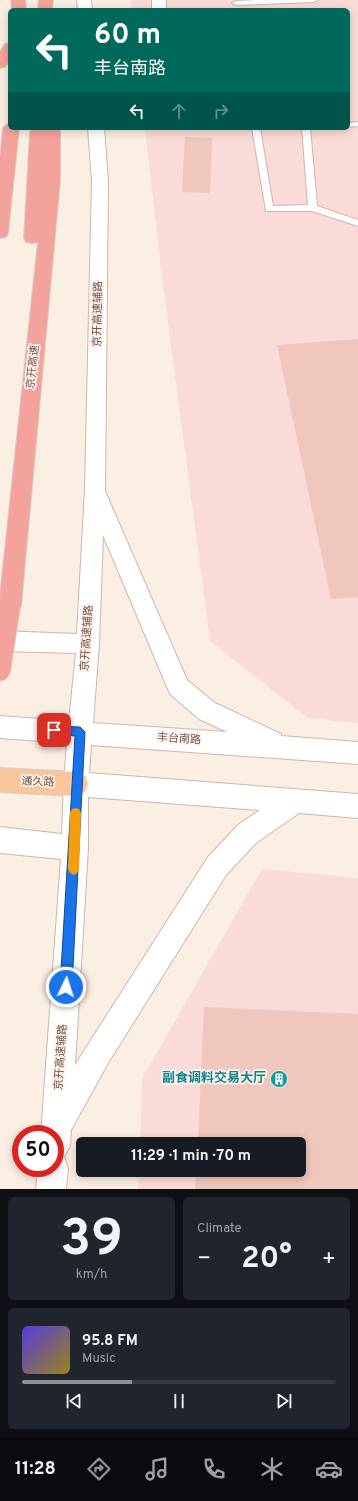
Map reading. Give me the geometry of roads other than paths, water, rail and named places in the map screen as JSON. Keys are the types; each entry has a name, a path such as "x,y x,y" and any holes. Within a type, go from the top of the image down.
{"highway":[{"path":"0,64 8,50"},
{"path":"0,202 8,130"},
{"path":"0,233 11,130"},
{"path":"0,671 10,606 38,130"},
{"name":"京开高速","path":"10,606 52,180 52,130"}],"main road":[{"name":"京开高速辅路","path":"57,1125 75,848 76,784 88,644 95,489 100,181 96,130"},
{"path":"95,489 178,687 207,710 284,747"},
{"path":"0,641 88,644"},
{"name":"丰台南路","path":"0,727 358,753"},
{"name":"通久路","path":"0,780 76,784"},
{"path":"76,784 297,800 358,806"},
{"path":"62,1125 98,1052 217,866 247,834 297,800"},
{"path":"0,840 75,848"},
{"path":"52,1189 53,1177"}],"lane":[{"path":"236,4 314,0"},
{"path":"256,130 269,209 313,208 358,223"},
{"path":"306,130 313,208"}],"place":[{"name":"副食调料交易大厅","path":"279,1079"}]}
